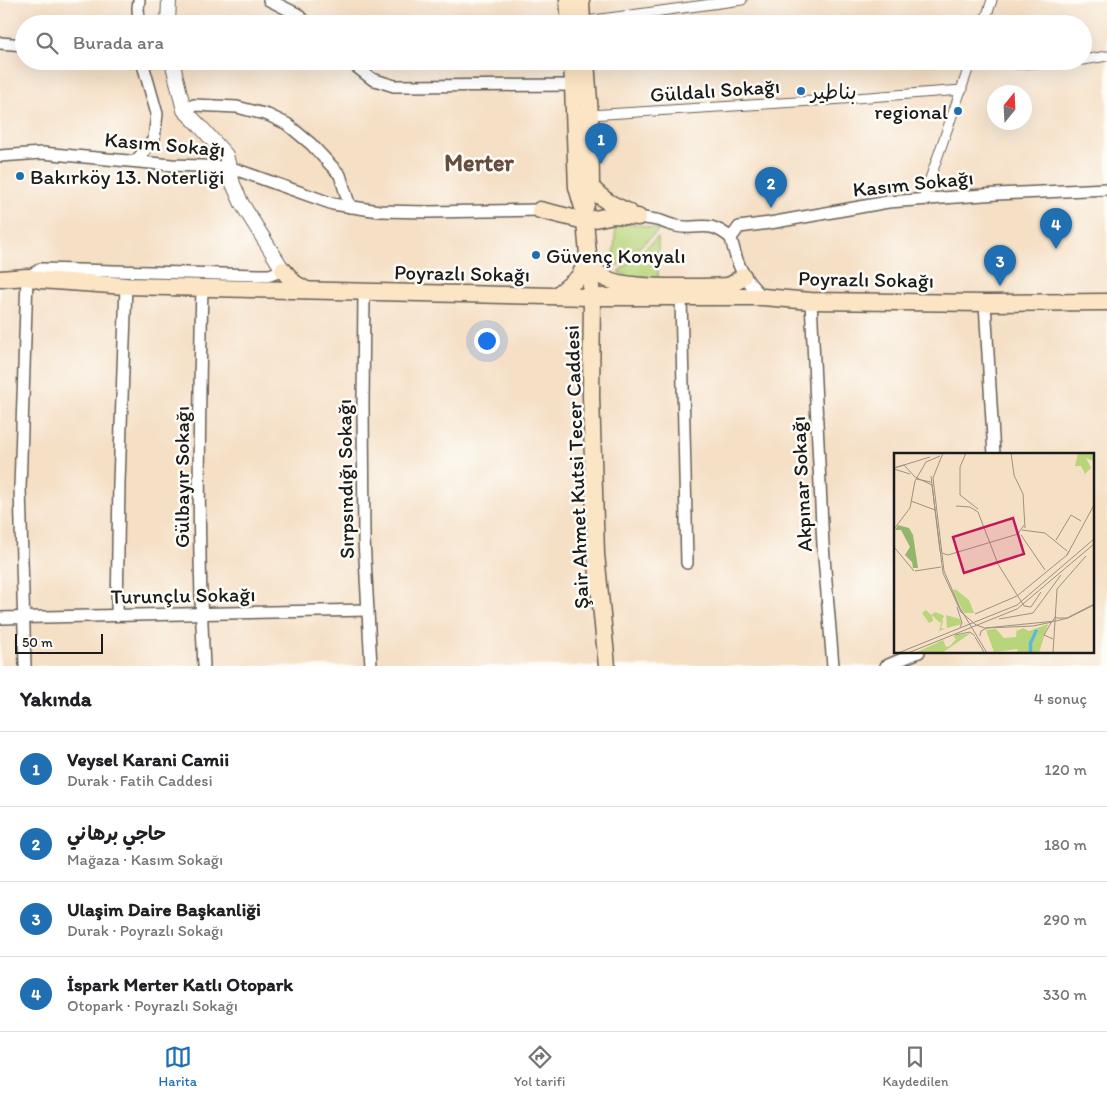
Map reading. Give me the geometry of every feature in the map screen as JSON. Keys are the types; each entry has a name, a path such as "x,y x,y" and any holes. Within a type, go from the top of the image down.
{"main road":[{"path":"568,0 573,15"},
{"path":"578,15 581,0"},
{"path":"572,70 577,187 585,216"},
{"path":"585,216 591,187 590,115 587,70"},
{"path":"591,187 602,199 611,205 638,217"},
{"path":"540,210 585,216 614,215 638,217"},
{"name":"Şair Ahmet Kutsi Tecer Caddesi","path":"585,216 592,297 591,396 596,545 607,666"},
{"path":"556,296 578,278 589,260 601,276 611,281 629,285 726,286 733,284 743,276"},
{"path":"267,289 278,283 283,270"},
{"path":"283,270 294,282 306,290"},
{"name":"Poyrazlı Sokağı","path":"0,278 27,276 40,280 126,286 592,297 763,297 811,301 985,303 1107,302"}],"street":[{"path":"138,15 139,0"},
{"path":"168,15 169,0"},
{"path":"269,0 298,15"},
{"path":"634,15 742,0"},
{"path":"987,15 992,0"},
{"path":"0,43 15,44"},
{"path":"1092,58 1107,56"},
{"path":"136,161 154,139 156,114 144,70"},
{"path":"173,70 184,110 226,155 233,184 242,204 283,270"},
{"path":"360,70 372,79 394,86 573,85"},
{"path":"923,199 968,70"},
{"name":"Güldalı Sokağı","path":"590,115 839,100 962,90"},
{"name":"Kasım Sokağı","path":"184,110 194,105 238,107 268,115 287,124 310,144 340,175 350,207"},
{"name":"Kasım Sokağı","path":"0,156 42,153 172,165 229,166 333,204 379,211 540,210"},
{"name":"Kasım Sokağı","path":"731,238 739,227 888,202 997,194 1107,189"},
{"path":"638,217 675,226 702,225 714,228 731,238 735,257 743,276 750,286 763,297"},
{"name":"Poyrazlı Sokağı","path":"27,276 41,269 258,275 283,270"},
{"path":"25,666 20,488 27,276"},
{"path":"117,615 119,482 126,286"},
{"name":"Gülbayır Sokağı","path":"202,287 198,435 201,614 204,666"},
{"name":"Sırpsındığı Sokağı","path":"364,292 362,405 363,521 371,666"},
{"path":"681,298 688,563"},
{"name":"Akpınar Sokağı","path":"811,301 823,545 833,666"},
{"path":"985,303 994,453"},
{"name":"Turunçlu Sokağı","path":"0,618 368,610"},
{"path":"886,666 914,654"}],"green space":[{"path":"616,223 641,225 659,230 618,265 613,266"},
{"path":"658,237 658,279 629,277 618,272"}],"place":[{"name":"بناطير","path":"801,91"},
{"name":"regional","path":"958,111"},
{"name":"Veysel Karani Camii","path":"601,164"},
{"name":"Bakırköy 13. Noterliği","path":"20,176"},
{"name":"حاجي برهاني","path":"771,208"},
{"name":"İspark Merter Katlı Otopark","path":"1056,249"},
{"name":"Güvenç Konyalı","path":"536,255"},
{"name":"Ulaşim Daire Başkanliği","path":"1000,286"}],"district":[{"name":"Merter","path":"479,162"}]}
